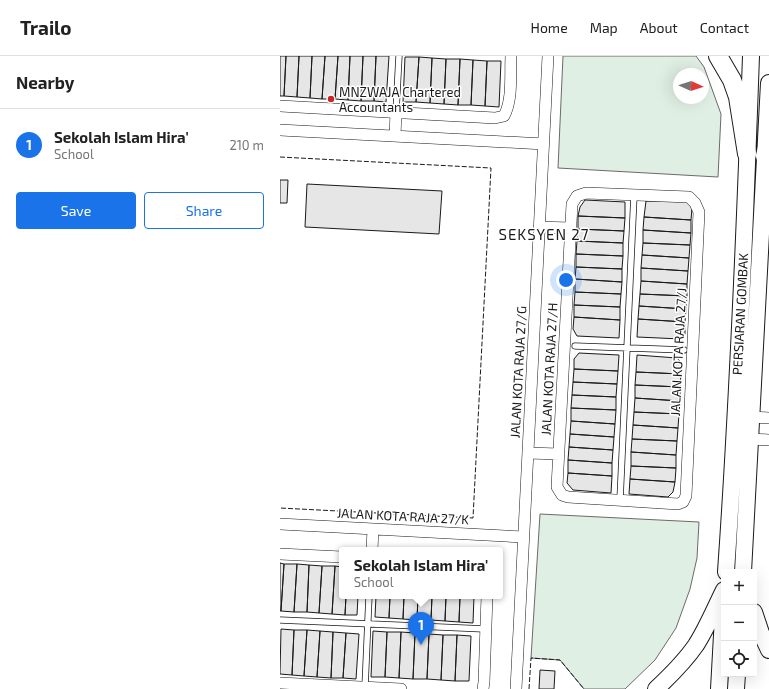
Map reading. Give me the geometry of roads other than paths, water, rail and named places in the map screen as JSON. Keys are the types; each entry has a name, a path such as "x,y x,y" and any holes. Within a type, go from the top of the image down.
{"main road":[{"path":"718,56 732,80 760,150"},
{"name":"PERSIARAN GOMBAK","path":"744,569 752,417 760,150 752,56"},
{"name":"PERSIARAN GOMBAK","path":"726,569 760,150 769,83"},
{"path":"656,689 674,672 696,645 721,596"},
{"path":"719,689 724,605"},
{"path":"757,621 769,650"},
{"path":"736,689 737,677"}],"street":[{"path":"280,106 495,118 504,116 508,108 511,56"},
{"name":"JALAN KOTA RAJA 27/G","path":"516,689 548,56"},
{"path":"395,136 396,112"},
{"path":"280,130 544,144"},
{"name":"JALAN KOTA RAJA 27/J","path":"562,495 568,497 678,504 683,502 686,496 699,212 695,203 690,197 586,193 577,196"},
{"name":"JALAN KOTA RAJA 27/H","path":"562,495 557,487 558,454 570,228 572,204 577,196"},
{"path":"539,227 570,228"},
{"path":"752,417 769,418"},
{"path":"750,439 769,440"},
{"path":"528,453 558,454"},
{"name":"JALAN KOTA RAJA 27/K","path":"280,524 524,537"},
{"path":"372,547 373,529"},
{"path":"280,554 339,557"},
{"path":"482,689 484,682 487,599"},
{"path":"280,682 401,689"}],"lane":[{"path":"396,112 399,56"},
{"path":"620,500 634,195"},
{"path":"575,346 684,350"},
{"path":"365,687 369,599"},
{"path":"280,620 485,629"}],"place":[{"name":"MNZWAJA Chartered Accountants","path":"331,99"},
{"name":"Sekolah Islam Hira'","path":"421,645"}],"district":[{"name":"SEKSYEN 27","path":"544,234"}]}
